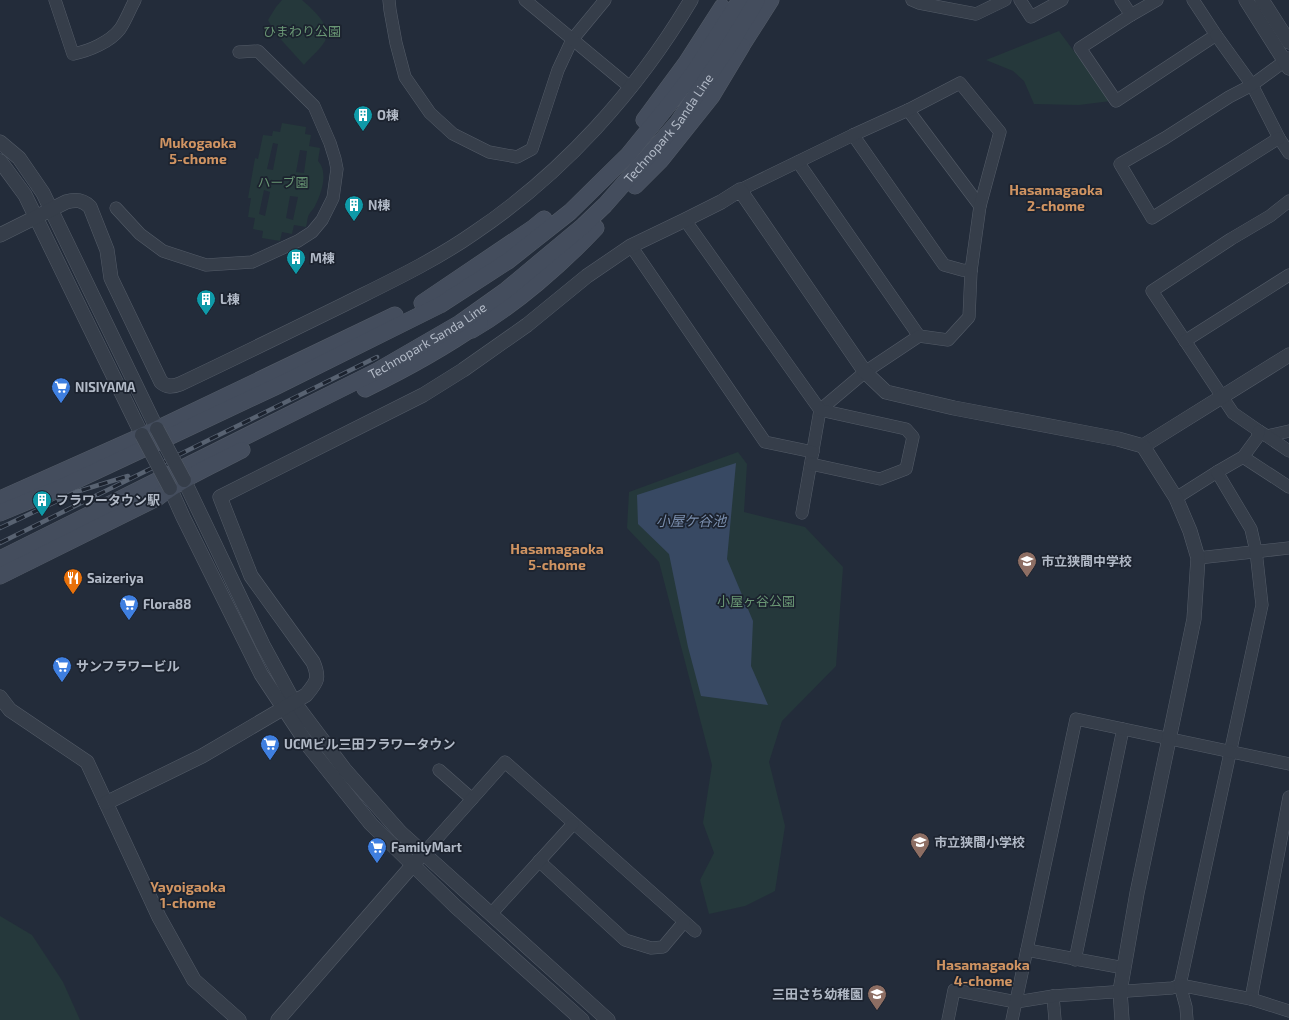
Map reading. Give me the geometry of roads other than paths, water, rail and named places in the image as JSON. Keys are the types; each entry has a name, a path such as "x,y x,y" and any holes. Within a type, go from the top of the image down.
{"main road":[{"name":"Technopark Sanda Line","path":"0,513 60,488 159,442 382,334 440,305 508,261 570,212 628,155 672,102 694,72 740,0"},
{"name":"Technopark Sanda Line","path":"0,559 377,371 460,323 505,291 605,205 678,122 728,48 757,0"},
{"path":"0,576 151,502 184,480 400,372 488,321 536,284 590,234 665,154 712,96 771,0"},
{"path":"694,72 724,4"},
{"path":"422,303 533,228 562,204 610,158 640,125 686,63 724,4"},
{"path":"678,122 742,46"},
{"path":"461,336 513,299 551,264 582,226"},
{"path":"0,499 142,435 422,303 444,295 508,261"}],"street":[{"path":"55,0 73,54 97,46 110,38 120,28 135,0"},
{"path":"389,0 396,42 405,77 430,113 453,134 489,152 517,158 532,149 558,70 572,40 605,0"},
{"path":"525,0 630,88"},
{"path":"0,235 66,202 74,200 86,203 90,207 107,250 111,278 160,382 173,387 282,336 396,279 475,233 537,186 586,139 630,88 678,22 691,0"},
{"path":"912,0 919,3 976,14 1005,0"},
{"path":"1020,0 1031,17 1062,0"},
{"path":"1121,0 1131,15"},
{"path":"1157,0 1080,48 1116,101 1216,36"},
{"path":"1193,0 1216,36 1252,85 1279,138 1289,153"},
{"path":"1246,0 1288,62 1120,164 1152,218 1279,138"},
{"path":"1262,0 1289,42"},
{"path":"116,208 140,234 164,251 206,264 252,262 298,241 312,232 322,220 333,198 337,169 330,143 314,106 258,51 239,52"},
{"path":"106,803 202,756 289,705 306,695 317,679 317,672 313,662 251,576 220,497 423,395 463,370 527,325 587,276 630,246 721,202 740,190 908,110 960,83 1000,132 980,206 971,271 969,317 948,340 919,336 865,372 820,410 802,513"},
{"path":"908,110 980,206"},
{"path":"853,135 944,265 971,271"},
{"path":"0,142 18,158 43,193 157,428 184,480 263,645 289,705 310,748 371,824 455,906 582,1020"},
{"path":"0,161 25,195 261,674 400,832 608,1020"},
{"path":"798,162 919,336"},
{"path":"740,190 865,372 886,392 962,409 1118,439 1143,446 1176,498 1190,531 1198,558 1194,619 1137,893 1120,991 1122,1020"},
{"path":"1289,201 1270,216 1231,239 1152,291 1233,412 1289,451"},
{"path":"685,220 820,410 906,429 914,437 906,469 880,479 811,464"},
{"path":"630,246 765,442 813,452"},
{"path":"1185,342 1289,275"},
{"path":"1143,446 1289,355"},
{"path":"1176,498 1242,457 1257,438 1263,434 1289,430"},
{"path":"1242,457 1289,487"},
{"path":"1187,1020 1186,1007 1180,985 1262,605 1256,552 1251,529 1217,472"},
{"path":"1198,558 1289,548"},
{"path":"0,697 10,710 87,762 159,917 194,980 239,1020"},
{"path":"1012,1020 1076,719 1289,764"},
{"path":"1076,960 1123,729"},
{"path":"278,1020 412,865 505,762 695,931"},
{"path":"439,770 472,799"},
{"path":"1250,999 1289,797"},
{"path":"491,914 573,824"},
{"path":"539,861 625,940 651,948 663,947 684,922"},
{"path":"1027,950 1124,968"},
{"path":"948,1020 954,990 1016,1002 1053,996 1172,988 1180,985 1250,999 1289,1011"},
{"path":"1053,996 1054,1020"}],"water":[{"name":"小屋ケ谷池","path":"736,463 727,559 753,621 751,666 768,705 701,696 688,647 669,554 638,524 637,495"}],"railway":[{"path":"0,543 377,357"},
{"path":"0,528 76,492 128,476"}],"place":[{"name":"O棟","path":"363,132"},
{"name":"N棟","path":"354,222"},
{"name":"M棟","path":"296,275"},
{"name":"L棟","path":"206,316"},
{"name":"NISIYAMA","path":"61,404"},
{"name":"フラワータウン駅","path":"42,517"},
{"name":"市立狭間中学校","path":"1027,578"},
{"name":"Saizeriya","path":"73,595"},
{"name":"Flora88","path":"129,621"},
{"name":"サンフラワービル","path":"62,683"},
{"name":"UCMビル三田フラワータウン","path":"270,761"},
{"name":"市立狭間小学校","path":"920,859"},
{"name":"FamilyMart","path":"377,864"},
{"name":"三田さち幼稚園","path":"877,1011"}],"district":[{"name":"Mukogaoka 5-chome","path":"198,150"},
{"name":"Hasamagaoka 2-chome","path":"1056,198"},
{"name":"Hasamagaoka 5-chome","path":"557,556"},
{"name":"Yayoigaoka 1-chome","path":"188,894"},
{"name":"Hasamagaoka 4-chome","path":"983,972"}],"park label":[{"name":"ひまわり公園","path":"302,31"},
{"name":"ハーブ園","path":"283,182"},
{"name":"小屋ヶ谷公園","path":"756,601"}]}
